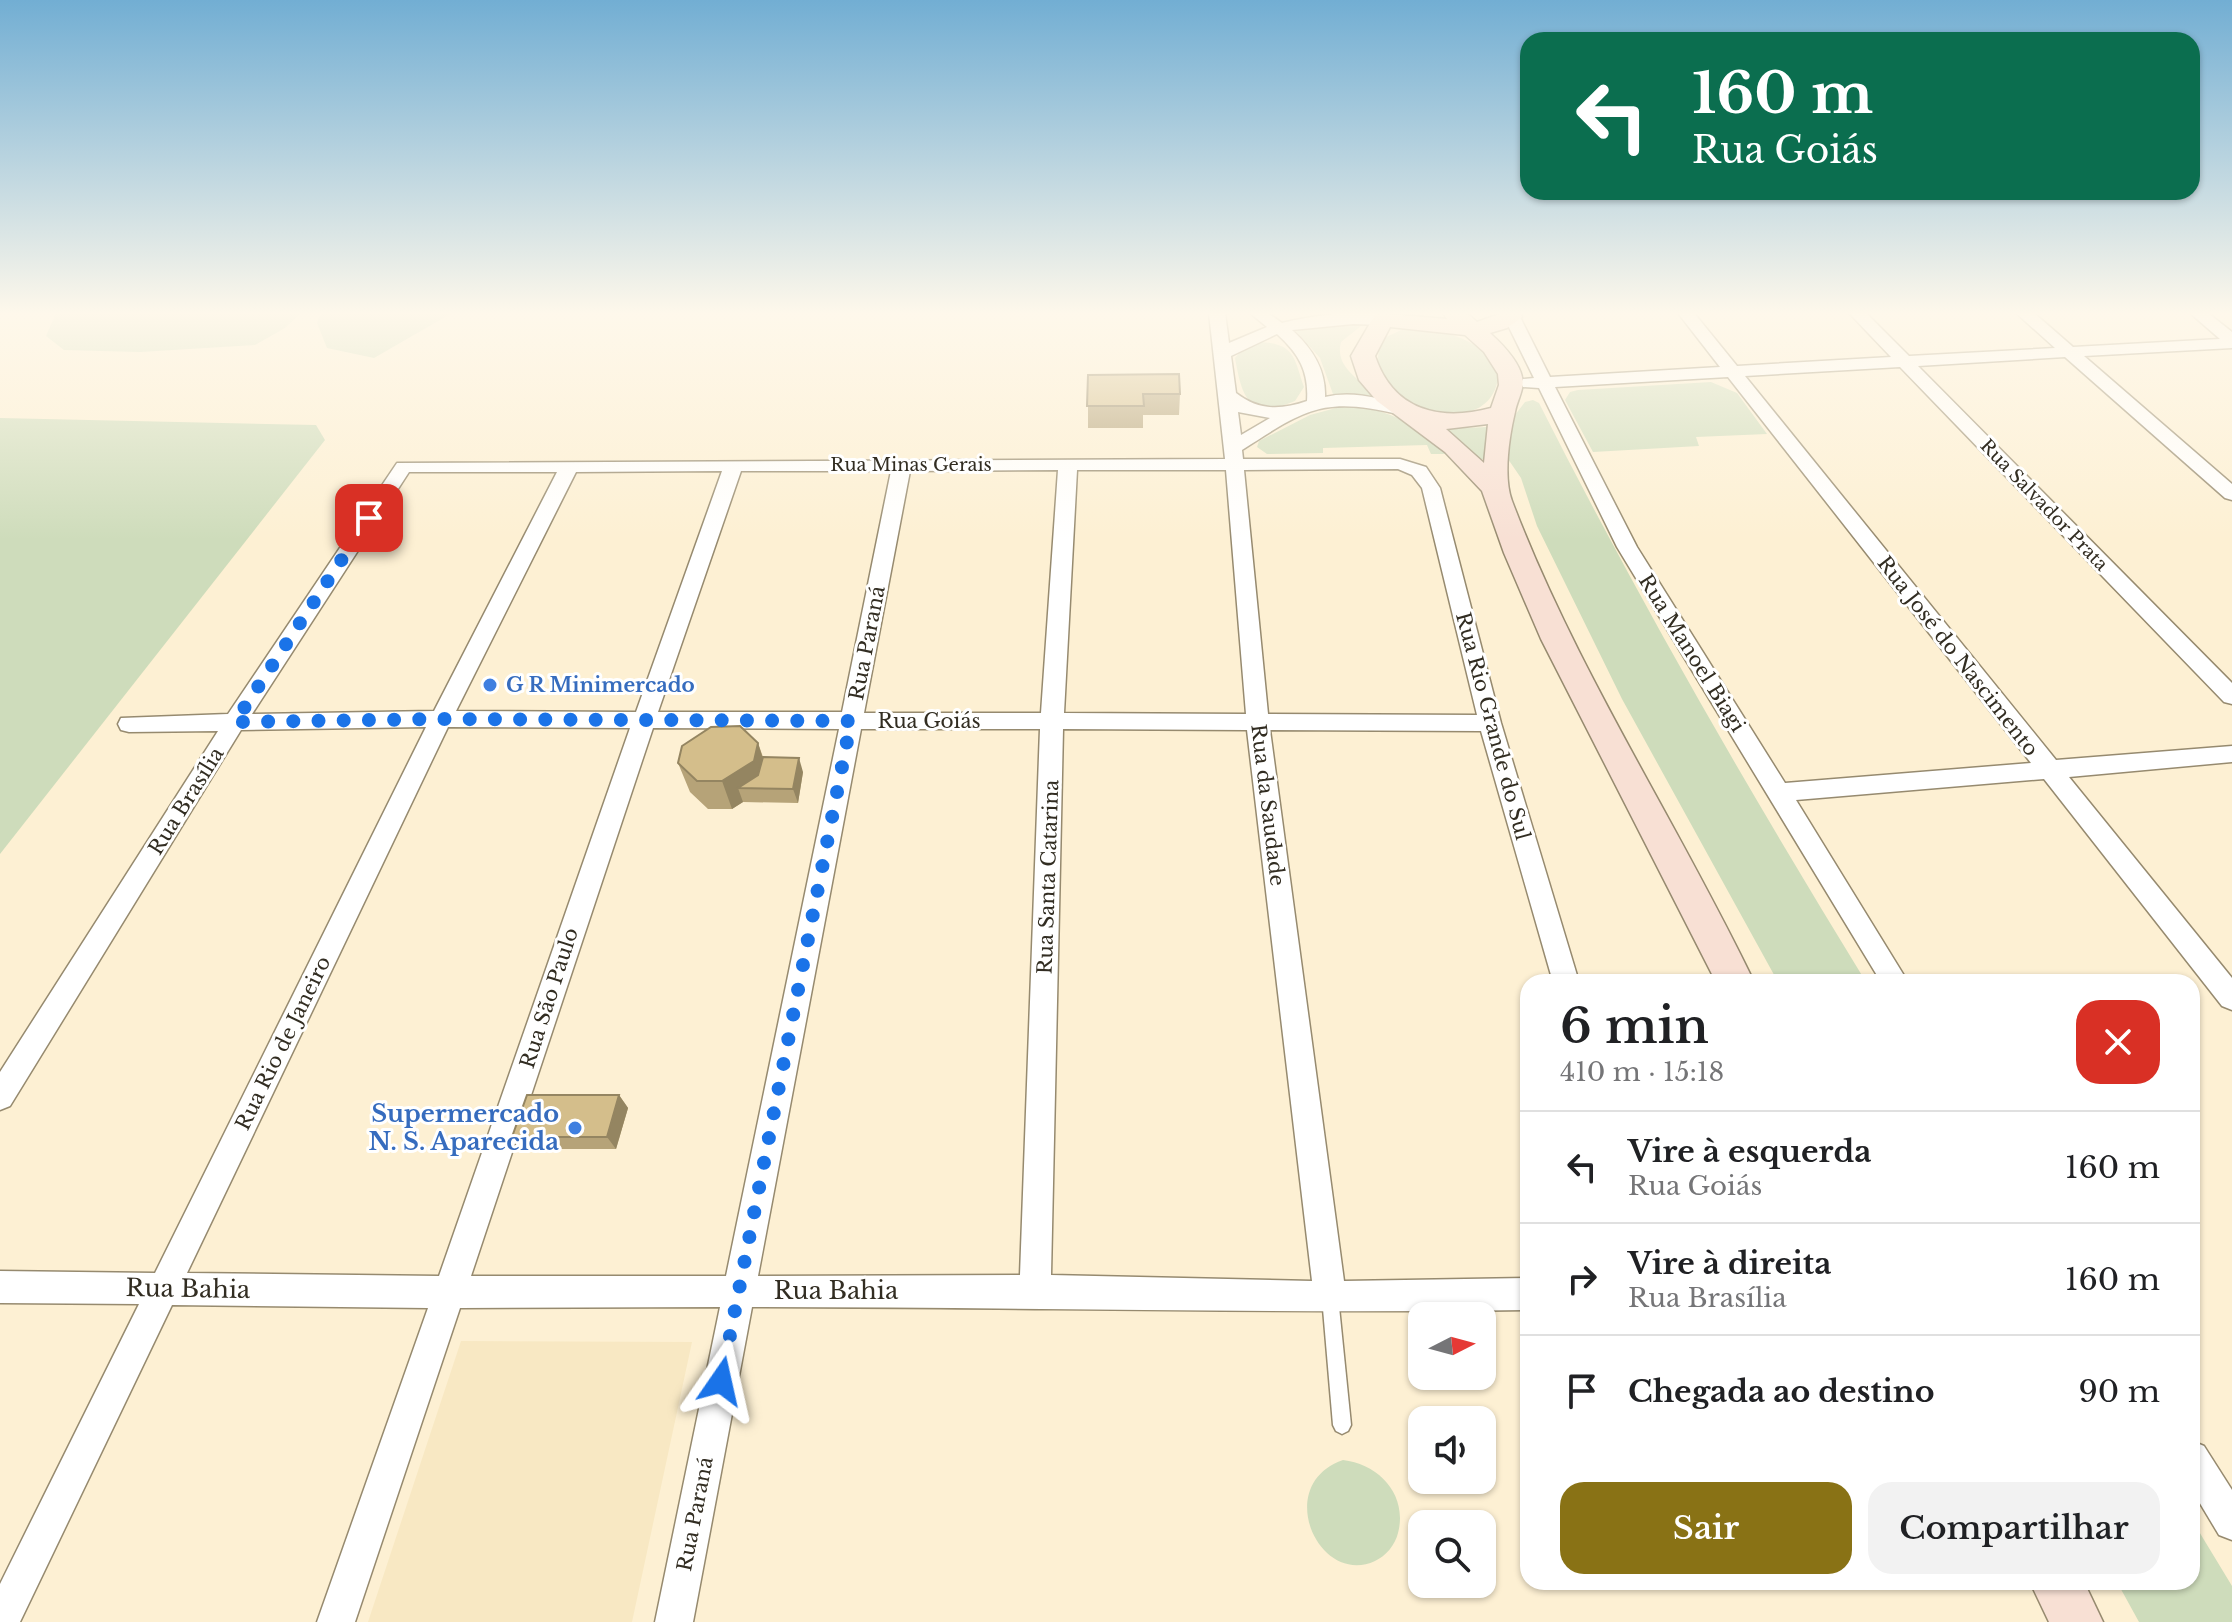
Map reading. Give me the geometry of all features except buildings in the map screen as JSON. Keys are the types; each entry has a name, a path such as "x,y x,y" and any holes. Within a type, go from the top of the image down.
{"main road":[{"path":"1380,389 1402,410 1454,447 1494,488 1518,553 1556,639 1731,974"},
{"path":"1494,488 1502,413 1510,389"},
{"path":"1402,410 1436,422 1454,424 1502,413"},
{"path":"2060,1590 2077,1622"}],"street":[{"name":"Rua da Saudade","path":"1227,389 1258,724 1330,1297"},
{"path":"1316,401 1318,389"},
{"name":"Rua Manoel Biagi","path":"1546,389 1627,547 1890,974"},
{"name":"Rua José do Nascimento","path":"1748,389 2232,998"},
{"name":"Rua Salvador Prata","path":"1931,389 2232,696"},
{"path":"2110,389 2232,494"},
{"path":"1228,395 1247,410 1286,414"},
{"path":"1233,456 1286,414 1316,401 1378,402 1402,410"},
{"name":"Rua Minas Gerais","path":"403,467 1068,465 1233,456 1400,464 1419,471"},
{"name":"Rua Paraná","path":"674,1622 902,464"},
{"name":"Rua São Paulo","path":"336,1622 451,1292 642,720 734,465"},
{"name":"Rua Santa Catarina","path":"1035,1291 1052,720 1068,465"},
{"name":"Rua Brasília","path":"0,1097 235,722 403,467"},
{"name":"Rua Rio de Janeiro","path":"1,1622 441,719 569,467"},
{"name":"Rua Rio Grande do Sul","path":"1419,471 1431,488 1490,723 1564,974"},
{"name":"Rua Goiás","path":"129,724 441,719 1490,723"},
{"path":"1778,793 2232,754"},
{"name":"Rua Bahia","path":"0,1287 451,1292 1035,1291 1330,1297 1520,1294"},
{"path":"2200,1471 2232,1522"}],"lane":[{"path":"1330,1297 1342,1425"}],"shaded area":[{"path":"461,1341 692,1342 632,1622 368,1622"}],"green space":[{"path":"1243,389 1303,389 1295,401 1267,408 1257,406"},
{"path":"1331,389 1367,389 1373,396 1333,394"},
{"path":"1394,389 1494,389 1489,400 1471,411 1448,414 1424,408 1402,397"},
{"path":"1727,389 1737,393 1767,434 1696,437 1699,446 1593,452 1565,400 1570,392"},
{"path":"1533,400 1539,403 1696,696 1861,974 1774,974 1622,699 1537,526 1521,478 1508,459 1505,445 1508,424 1525,402"},
{"path":"1347,405 1392,416 1453,454 1431,454 1427,445 1323,448 1323,453 1267,454 1257,447 1259,441 1310,415"},
{"path":"0,418 316,425 325,440 0,854"},
{"path":"1487,427 1485,459 1478,459 1443,429"},
{"path":"1343,1460 1379,1475 1388,1484 1399,1506 1397,1537 1386,1553 1375,1561 1355,1565 1336,1560 1322,1547 1311,1530 1307,1510 1310,1490 1322,1473"},
{"path":"2200,1533 2232,1586 2232,1622 2139,1622 2121,1590 2200,1590"}],"place":[{"name":"G R Minimercado","path":"490,685"},
{"name":"Supermercado N. S. Aparecida","path":"575,1128"}],"route":[{"path":"369,518 235,722 441,719 851,721 721,1381"}]}
